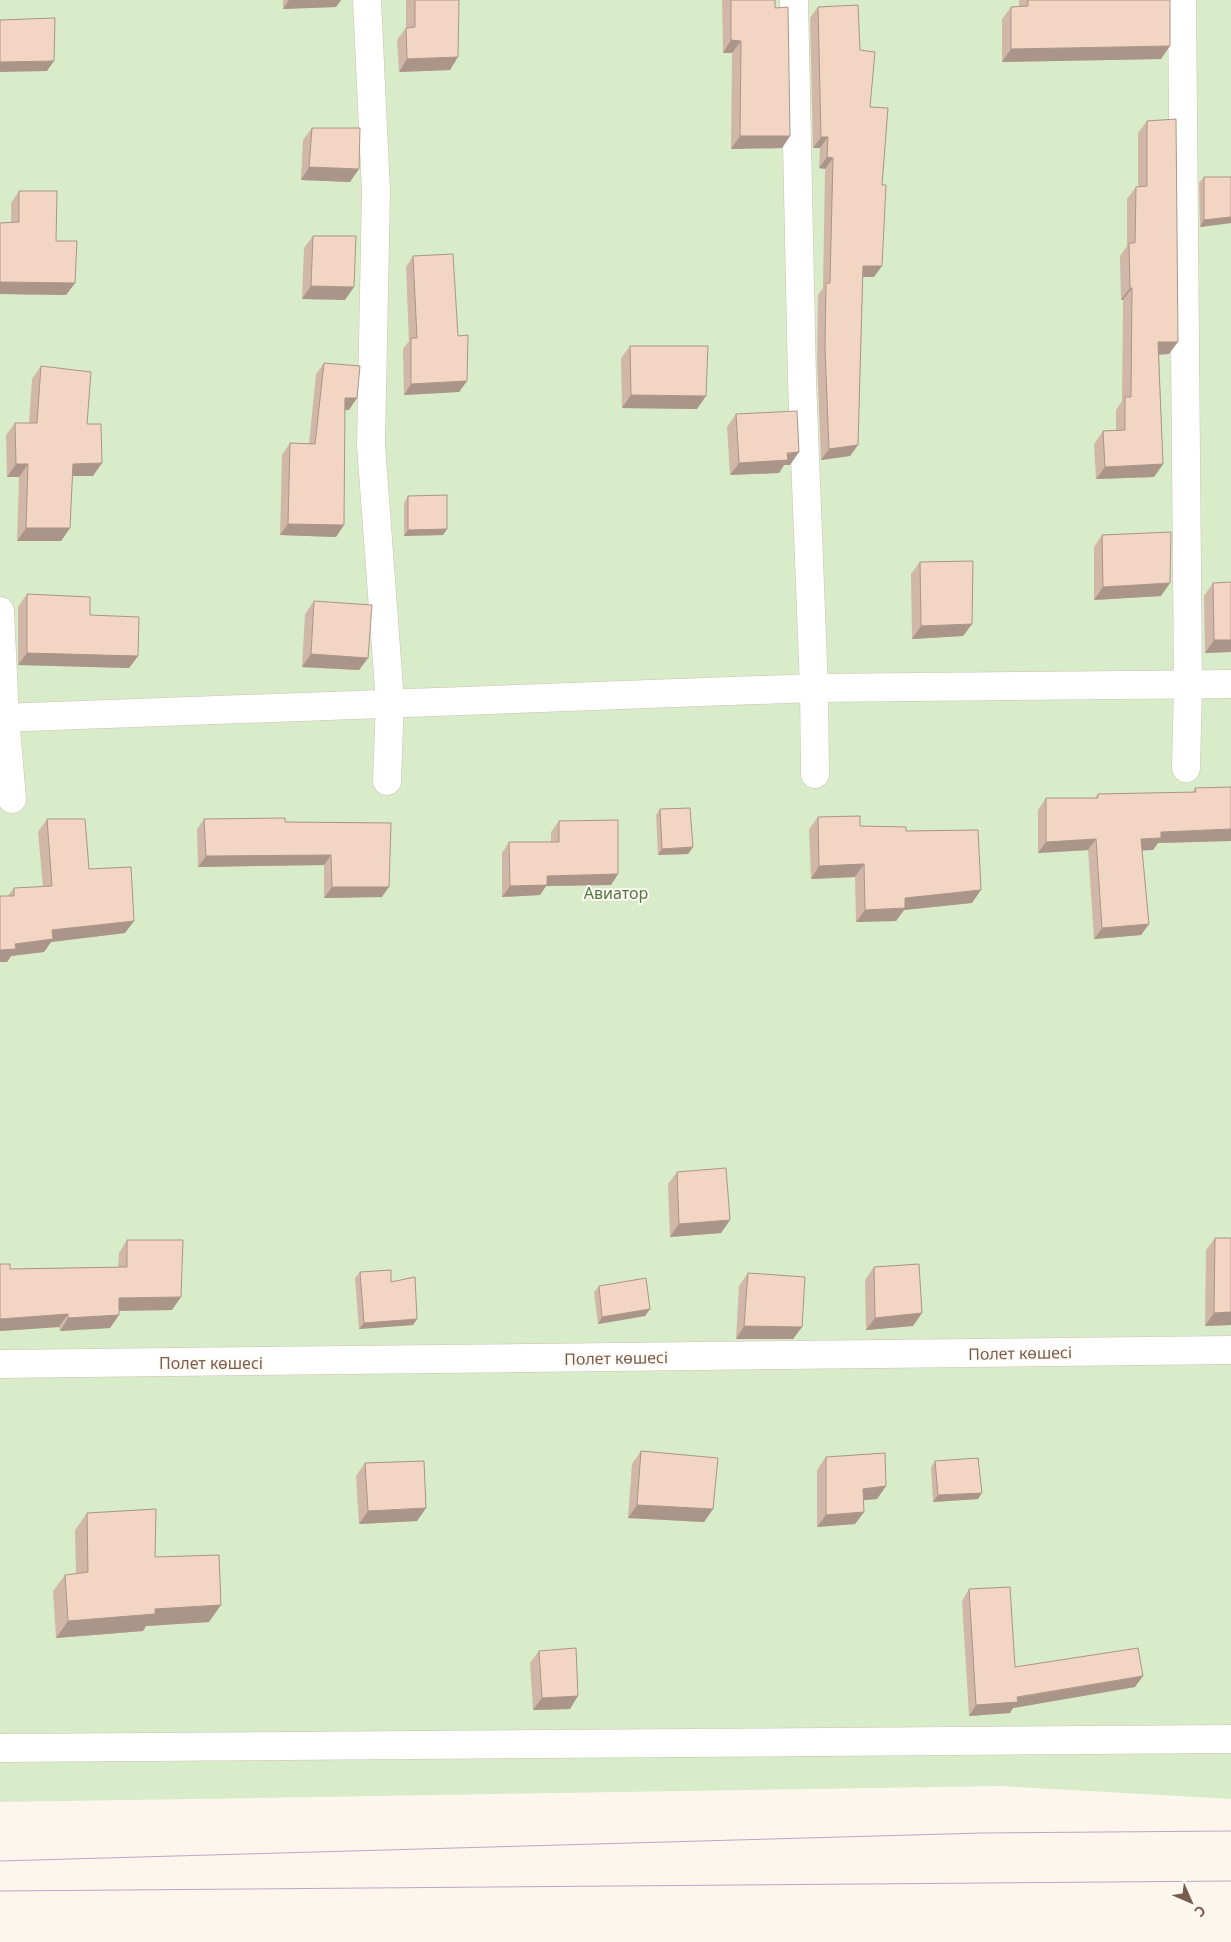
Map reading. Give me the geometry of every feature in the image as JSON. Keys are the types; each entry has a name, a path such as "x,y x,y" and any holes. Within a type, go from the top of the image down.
{"street":[{"path":"367,0 376,191 371,445 390,702 387,781"},
{"path":"794,0 802,380 814,688 815,774"},
{"path":"1182,0 1188,685 1186,768"},
{"path":"0,611 3,718 12,798"},
{"path":"3,718 390,702 814,688 1231,684"},
{"name":"Полет көшесі","path":"0,1364 1231,1350"},
{"path":"0,1748 1231,1739"}],"green space":[{"name":"Авиатор","path":"0,0 1231,0 1231,1799 1000,1786 0,1802"}],"building":[{"path":"415,0 459,0 458,57 407,59 406,28 415,27"},
{"path":"731,0 775,0 775,8 788,7 790,136 740,136 741,41 731,40"},
{"path":"1028,0 1170,0 1170,46 1011,49 1011,7 1028,6"},
{"path":"858,5 860,50 875,52 870,107 888,108 882,185 886,185 882,266 863,266 858,445 829,449 825,348 826,283 830,283 833,158 827,157 828,137 821,137 818,7"},
{"path":"55,18 54,61 0,62 0,20"},
{"path":"1176,119 1178,342 1158,342 1163,464 1105,467 1103,431 1125,430 1125,397 1131,397 1132,288 1130,288 1129,243 1135,243 1136,187 1147,186 1147,121"},
{"path":"312,128 360,128 359,169 309,167"},
{"path":"1204,177 1231,177 1231,217 1204,220"},
{"path":"19,191 57,191 56,241 77,241 75,283 0,282 0,223 19,222"},
{"path":"313,236 356,236 354,287 311,286"},
{"path":"453,254 458,336 468,335 467,381 411,384 411,338 417,338 413,256"},
{"path":"630,346 708,346 706,396 631,395"},
{"path":"324,363 360,366 357,398 345,398 344,525 288,524 290,443 315,444"},
{"path":"41,366 91,372 87,424 101,424 102,463 73,464 70,528 26,528 28,464 16,464 15,423 37,423"},
{"path":"797,411 799,452 787,453 788,460 739,463 736,414"},
{"path":"447,495 447,529 408,530 408,496"},
{"path":"1171,532 1170,583 1103,587 1102,535"},
{"path":"973,561 972,624 921,626 920,562"},
{"path":"1231,582 1231,640 1214,640 1213,583"},
{"path":"27,594 90,597 90,615 139,617 138,656 27,653"},
{"path":"314,601 372,605 368,658 311,654"},
{"path":"1231,787 1231,829 1161,832 1161,838 1141,839 1149,924 1102,928 1096,839 1046,842 1046,798 1098,798 1098,794 1196,792 1195,788"},
{"path":"690,808 693,847 662,849 660,809"},
{"path":"860,816 860,826 906,827 906,831 978,830 981,890 905,898 905,908 865,910 864,864 819,866 818,817"},
{"path":"285,818 285,822 391,823 389,887 332,887 331,855 206,856 204,819"},
{"path":"47,819 85,819 89,869 131,867 134,921 52,930 53,939 15,944 16,949 0,950 0,896 14,896 14,888 52,886"},
{"path":"618,820 618,874 547,876 547,885 510,886 509,842 559,842 559,821"},
{"path":"726,1168 730,1220 679,1224 677,1172"},
{"path":"1215,1238 1231,1238 1231,1312 1214,1313"},
{"path":"127,1240 183,1240 181,1297 119,1298 119,1315 68,1318 68,1314 0,1319 0,1264 10,1264 10,1269 127,1267"},
{"path":"919,1264 922,1313 875,1318 874,1267"},
{"path":"391,1270 391,1282 415,1277 417,1319 364,1323 360,1272"},
{"path":"748,1273 805,1277 802,1327 744,1326"},
{"path":"646,1278 650,1309 602,1317 599,1286"},
{"path":"641,1451 718,1458 713,1509 637,1505"},
{"path":"885,1453 886,1486 863,1489 864,1512 826,1515 826,1457"},
{"path":"978,1458 982,1493 938,1495 935,1461"},
{"path":"424,1461 426,1508 368,1511 365,1463"},
{"path":"156,1509 155,1557 219,1555 221,1605 155,1609 155,1614 68,1621 65,1575 88,1572 87,1513"},
{"path":"1010,1587 1015,1667 1138,1648 1143,1676 1017,1697 1018,1702 976,1705 969,1589"},
{"path":"576,1648 578,1696 542,1698 539,1651"}],"tram line":[{"path":"0,1861 981,1833 1231,1831"},
{"path":"0,1891 1231,1881"}]}
